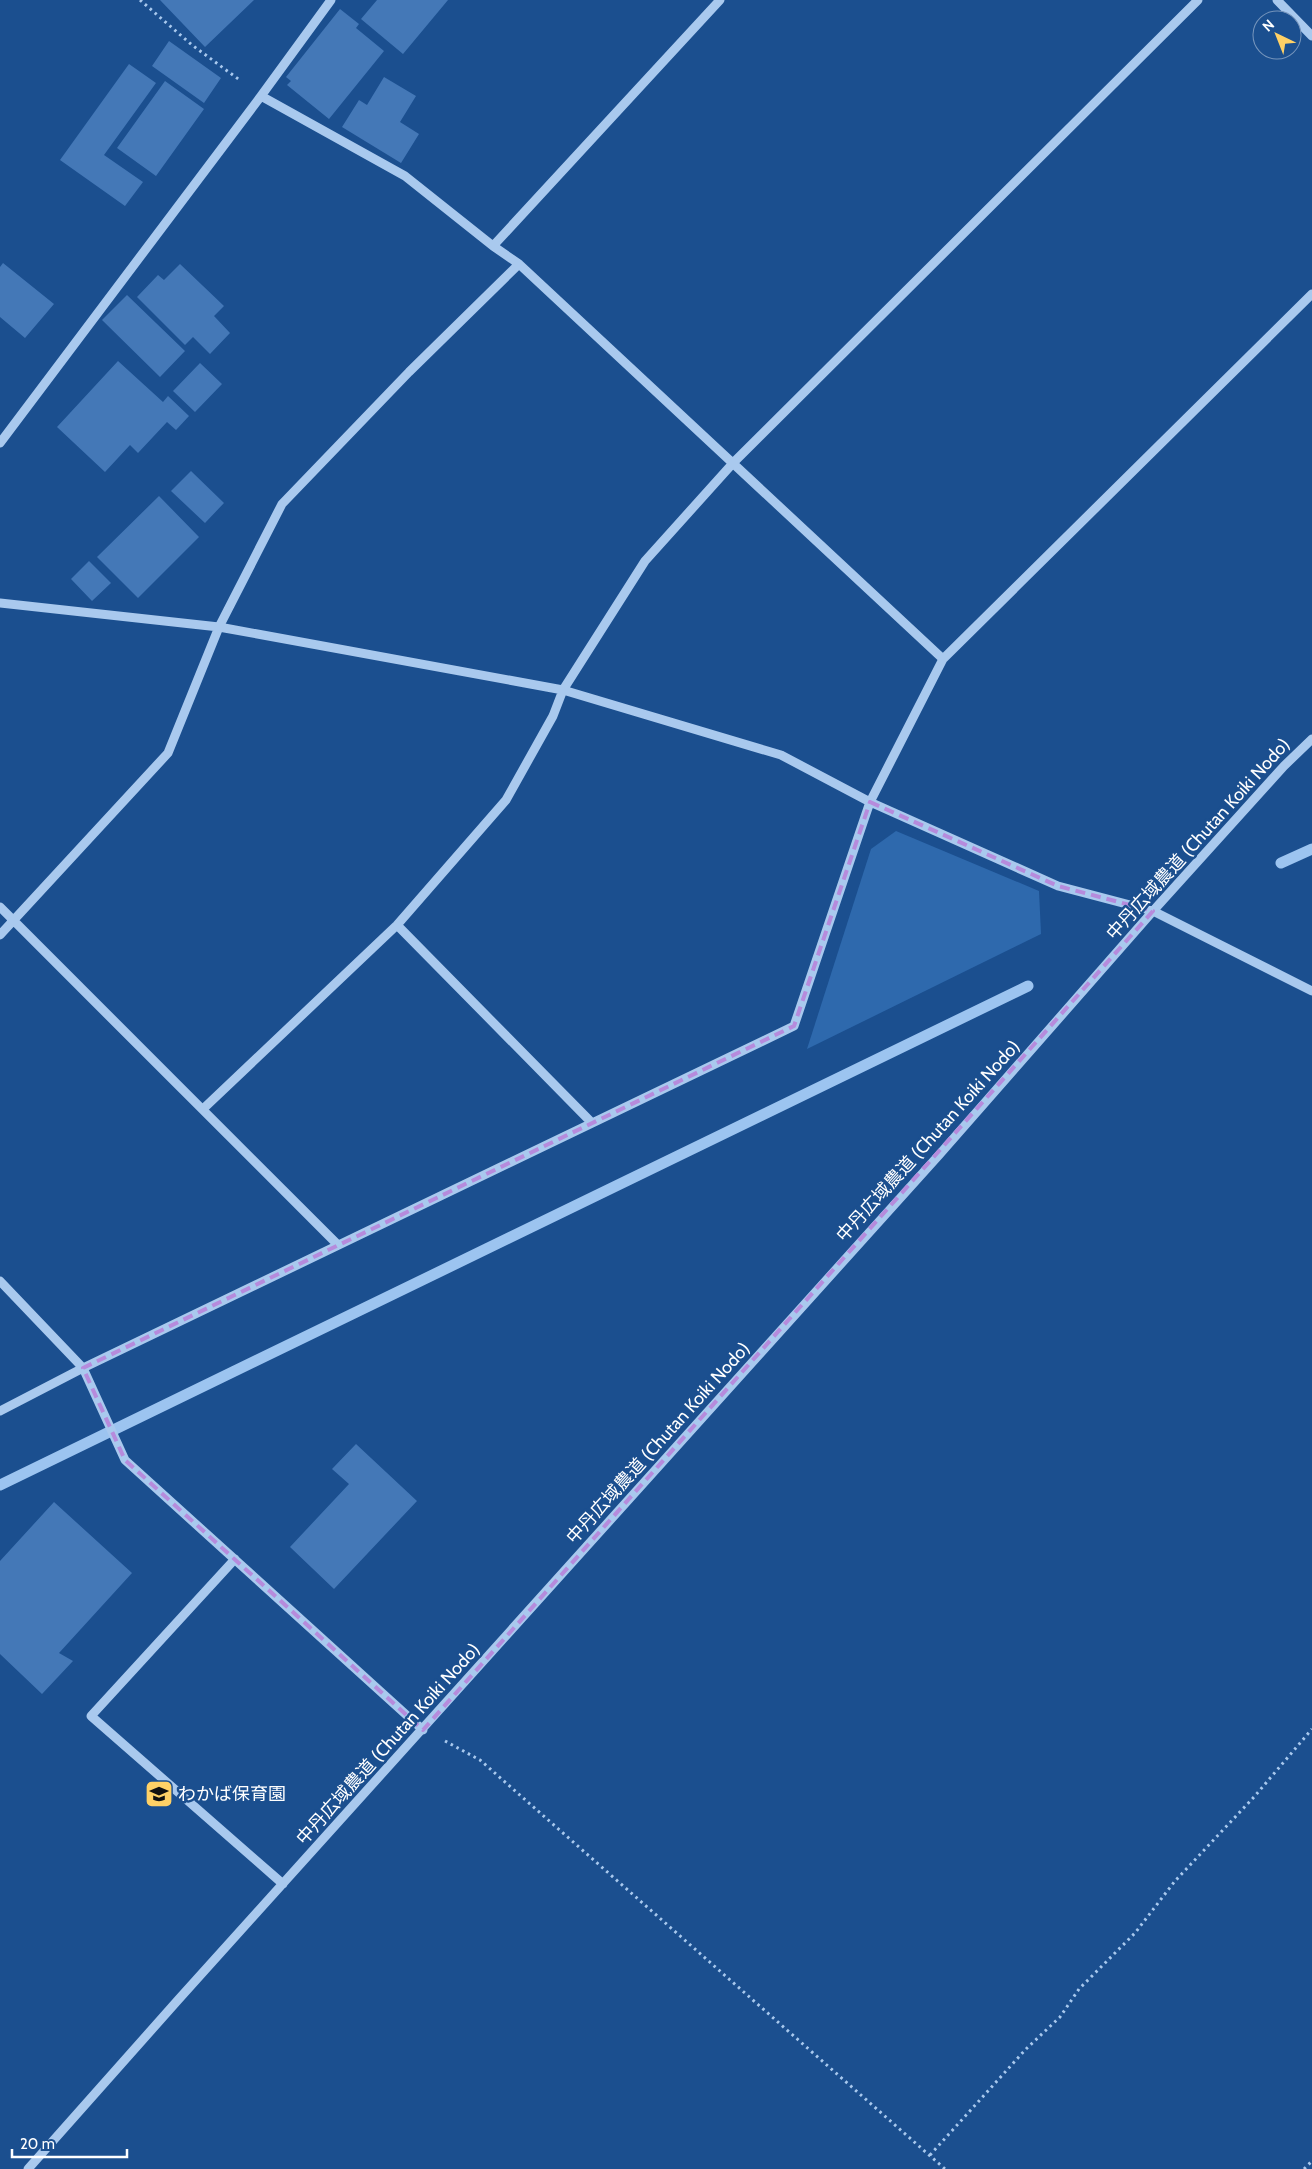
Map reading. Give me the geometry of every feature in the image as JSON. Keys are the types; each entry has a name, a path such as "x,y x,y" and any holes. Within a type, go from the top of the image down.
{"street":[{"path":"0,443 331,0"},
{"path":"493,246 720,0"},
{"path":"203,1109 397,925 506,800 553,716 563,690 645,561 734,462 1198,0"},
{"path":"1277,0 1312,36"},
{"path":"261,96 405,176 493,246 520,264 943,659"},
{"path":"0,934 168,753 219,627 282,504 409,372 520,264"},
{"path":"0,1411 83,1368 794,1026 870,802 943,659 1312,294"},
{"path":"0,603 219,627 563,690 781,755 870,802 1058,886 1153,911 1312,991"},
{"name":"中丹広域農道 (Chutan Koiki Nodo)","path":"28,2169 940,1155 1153,911 1284,766 1312,738"},
{"path":"0,907 338,1245"},
{"path":"397,925 592,1123"},
{"path":"0,1281 83,1368 116,1444 125,1460 423,1730"},
{"path":"235,1559 91,1716 283,1884"}],"path":[{"path":"140,0 192,45 261,96"},
{"path":"930,2155 1026,2049 1060,2017 1079,1989 1135,1933 1175,1881 1254,1797 1312,1729"},
{"path":"423,1730 480,1760 945,2169"},
{"path":"1304,2169 1312,2161"}],"highlighted area":[{"path":"870,802 1058,886 1153,911 423,1730 125,1460 116,1444 83,1368 794,1026"}],"shaded area":[{"path":"896,831 1039,891 1041,934 807,1049 871,849"}],"building":[{"path":"160,0 254,0 205,47"},
{"path":"377,0 448,0 403,54 361,19"},
{"path":"340,9 359,24 356,28 384,51 329,119 287,85 291,81 286,77"},
{"path":"169,41 221,78 204,103 152,66"},
{"path":"129,64 156,83 104,155 143,182 125,206 60,160"},
{"path":"384,77 416,96 400,122 419,134 401,163 342,127 359,100 367,105"},
{"path":"165,81 204,109 156,176 117,148"},
{"path":"3,263 54,304 25,338 0,317 0,267"},
{"path":"180,264 224,306 214,316 230,333 210,354 193,337 185,345 137,297 158,275 164,280"},
{"path":"127,295 185,351 160,377 102,320"},
{"path":"118,361 163,402 168,396 189,416 176,430 167,422 138,453 130,445 105,472 57,427"},
{"path":"200,363 222,384 195,412 173,391"},
{"path":"191,471 224,503 205,523 171,491"},
{"path":"159,496 199,537 138,598 97,557"},
{"path":"89,561 111,583 92,601 71,579"},
{"path":"356,1444 417,1501 334,1589 290,1547 349,1484 332,1469"},
{"path":"54,1502 132,1573 59,1653 73,1661 42,1694 0,1654 0,1561"}],"waterway":[{"path":"1281,863 1312,849"},
{"path":"0,1485 1028,986"}],"place":[{"name":"わかば保育園","path":"159,1794"}]}
